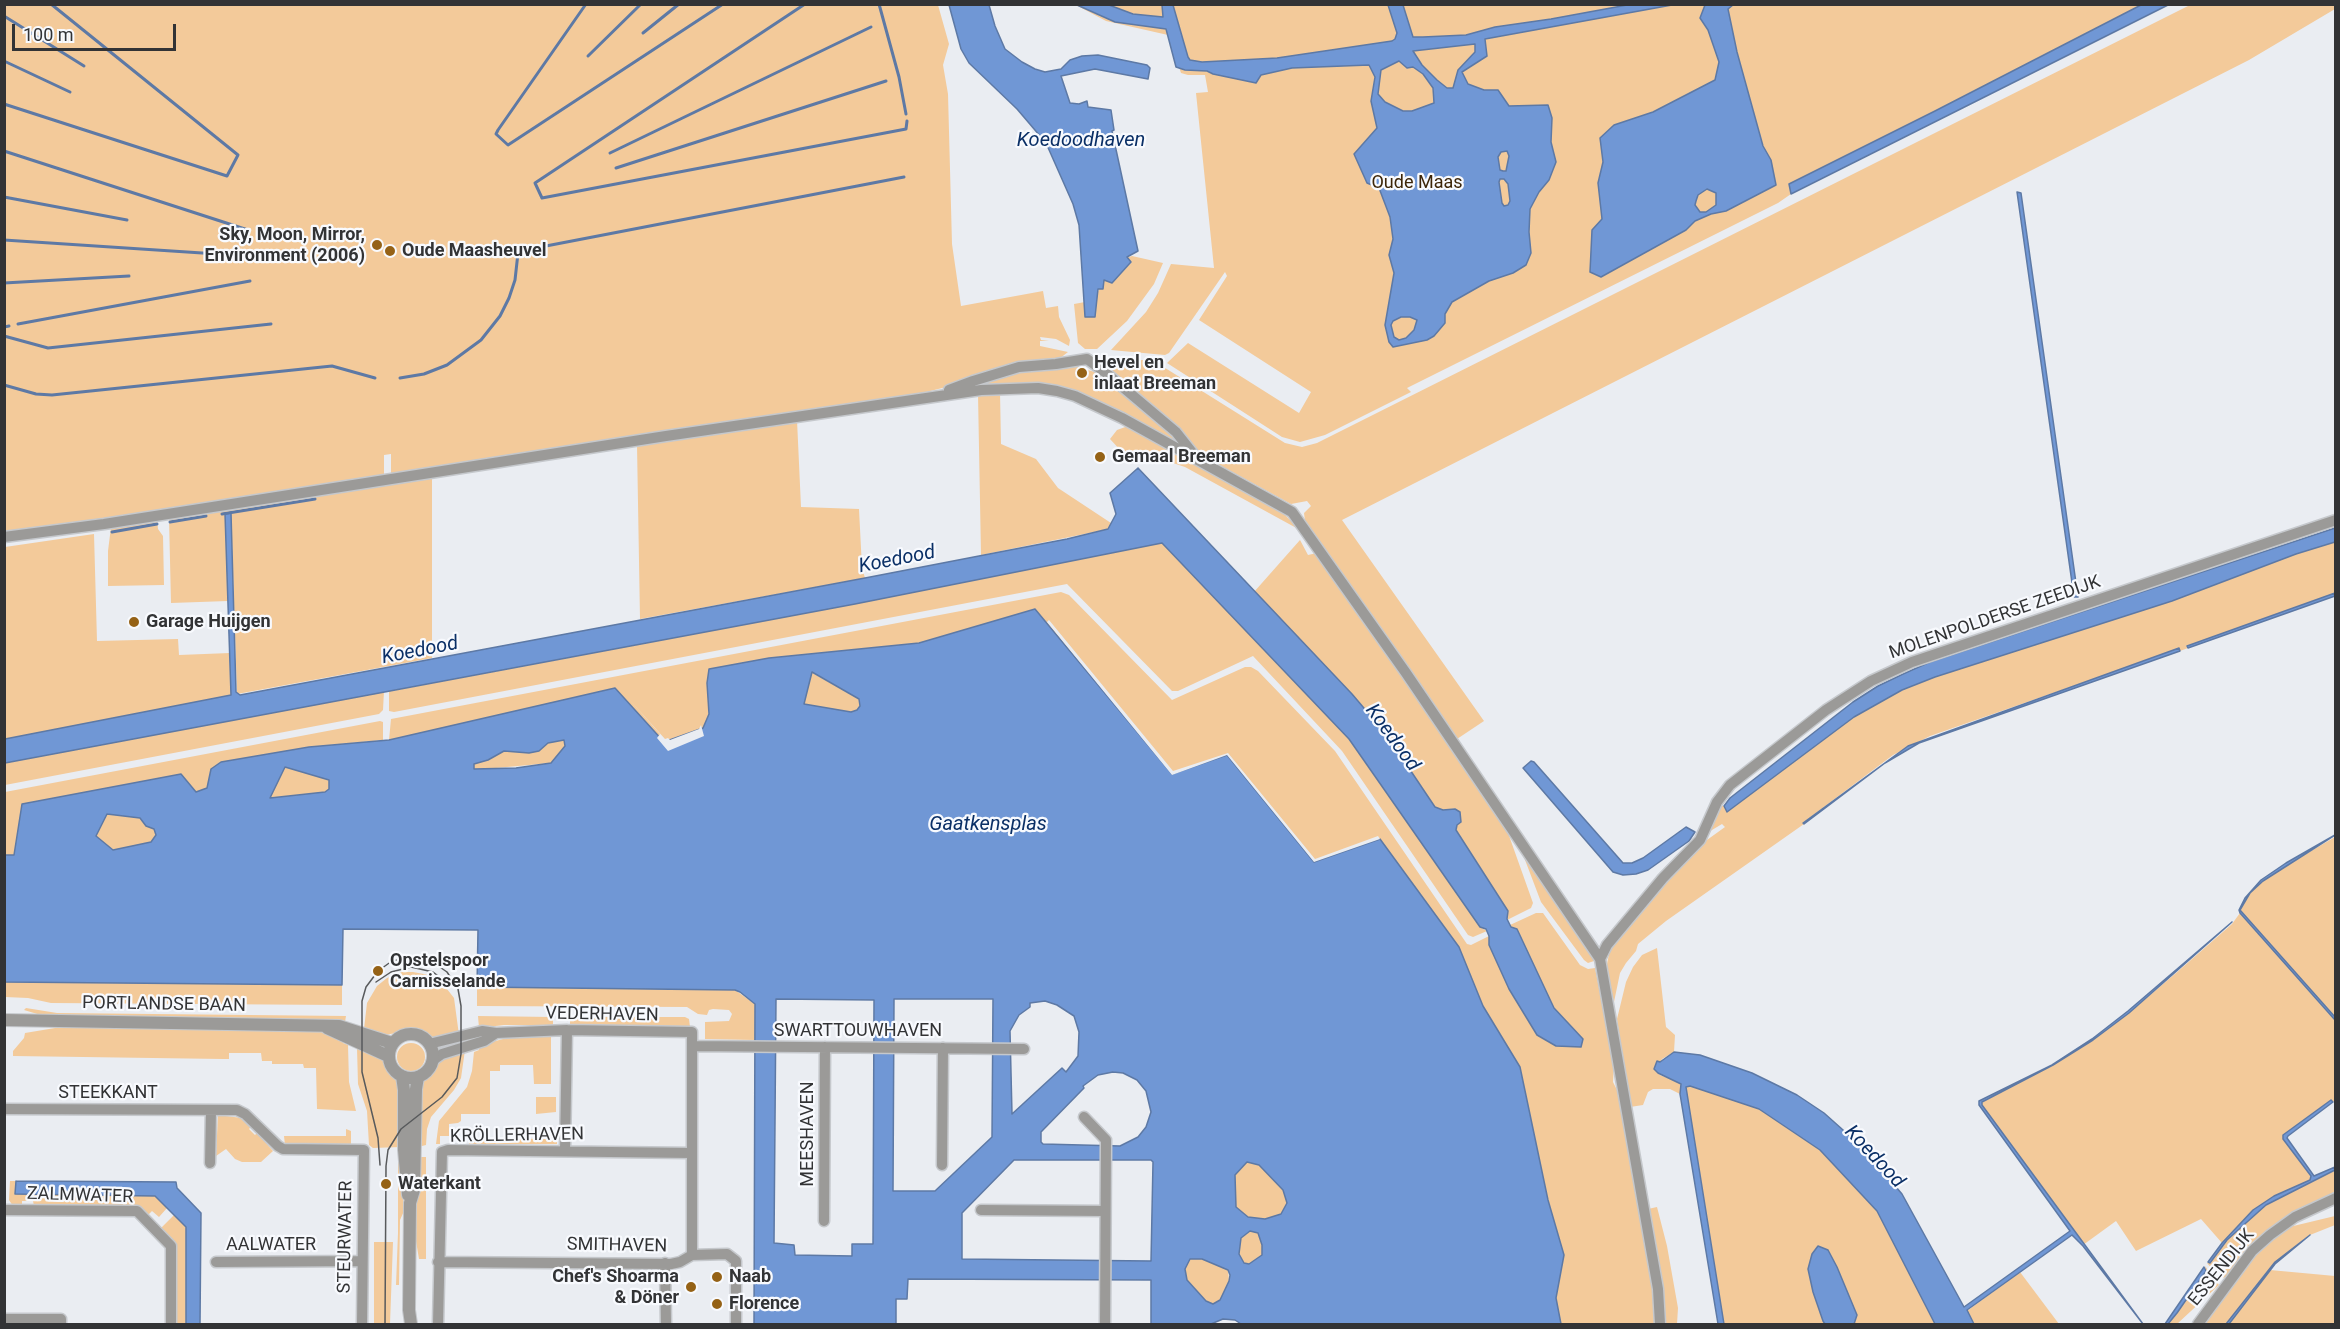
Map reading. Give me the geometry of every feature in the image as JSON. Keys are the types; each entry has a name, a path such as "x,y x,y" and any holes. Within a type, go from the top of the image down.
{"street":[{"path":"938,396 973,381 1019,367 1087,359 1106,372 1176,432 1196,457"},
{"path":"4,537 104,525 938,396 1010,387 1038,387 1057,391 1075,396 1122,418 1292,512 1400,664 1600,959 1656,1279 1660,1324"},
{"name":"MOLENPOLDERSE ZEEDIJK","path":"1600,959 1607,945 1658,883 1700,840 1717,802 1730,785 1826,710 1870,681 1923,658 2336,520"},
{"name":"PORTLANDSE BAAN","path":"4,1020 306,1024 339,1026 392,1043"},
{"name":"PORTLANDSE BAAN","path":"324,1026 388,1056"},
{"path":"565,1151 567,1030"},
{"name":"VEDERHAVEN","path":"429,1044 482,1031 496,1033 567,1030 692,1032 692,1046"},
{"name":"VEDERHAVEN","path":"432,1061 442,1054 484,1041 496,1033"},
{"path":"411,1034 424,1038 429,1044 432,1049 432,1061 427,1071 418,1077 402,1076 392,1068 388,1056 392,1043 404,1035 411,1034"},
{"name":"SWARTTOUWHAVEN","path":"692,1046 1024,1048"},
{"name":"SMITHAVEN","path":"438,1262 665,1263 680,1262 693,1255 692,1046"},
{"name":"MEESHAVEN","path":"824,1221 825,1047"},
{"path":"942,1165 943,1048"},
{"path":"402,1076 406,1191 410,1203"},
{"path":"409,1322 410,1203 414,1190 418,1077"},
{"name":"STEEKKANT","path":"4,1109 240,1112 283,1149 363,1150"},
{"path":"210,1163 211,1110"},
{"path":"1084,1117 1105,1137 1106,1143 1105,1324"},
{"name":"STEURWATER","path":"362,1324 363,1150"},
{"name":"KRÖLLERHAVEN","path":"438,1324 442,1152 448,1150 691,1153"},
{"name":"ESSENDIJK","path":"2198,1324 2252,1251 2295,1217 2336,1198"},
{"name":"ZALMWATER","path":"4,1210 137,1211 171,1246 171,1324"},
{"path":"981,1210 1105,1211"},
{"path":"693,1255 727,1254 736,1261 736,1324"},
{"name":"AALWATER","path":"216,1262 362,1261"},
{"path":"665,1263 666,1324"},
{"path":"4,1319 61,1319 61,1324"}],"green space":[{"path":"5,5 938,5 949,44 943,65 948,94 952,244 961,306 1043,291 1046,308 1058,306 1059,317 1070,340 1069,346 1056,339 1040,337 1041,340 1049,341 1040,341 1040,346 1068,352 1059,359 914,395 391,475 391,454 384,455 384,476 58,527 5,532"},
{"name":"Oude Maas","path":"1076,5 2166,5 1791,194 1778,203 1407,388 1411,392 1325,435 1300,442 1282,437 1167,363 1188,343 1299,413 1311,392 1199,320 1227,276 1225,272 1169,353 1165,355 1111,350 1146,312 1158,293 1171,264 1214,268 1196,93 1208,92 1205,75 1181,73 1168,35 1106,21"},
{"path":"2190,5 2335,5 2335,9 2249,60 1342,520 1484,721 1457,739 1305,521 1304,513 1311,506 1307,501 1291,504 1203,456 1184,436 1114,376 1110,369 1109,360 1114,358 1154,361 1285,443 1302,447 1317,443"},
{"path":"1132,256 1163,263 1154,284 1127,321 1097,349 1085,349 1078,343 1074,304 1085,302 1085,317 1104,280 1112,283 1131,263 1126,258"},
{"path":"1078,367 1098,373 1173,434 1180,444 1040,383 964,388 980,381 1039,368"},
{"path":"1000,392 1001,444 1036,459 1058,488 1111,523 1109,529 981,555 978,394"},
{"path":"797,420 801,507 859,509 862,568 865,578 640,619 637,445"},
{"path":"1128,426 1280,510 1300,530 1185,467 1149,455 1132,456 1122,452 1110,439 1117,430"},
{"path":"432,477 432,658 237,694 231,513 225,514 228,601 171,603 169,518"},
{"path":"157,520 158,529 163,536 164,585 108,586 111,527"},
{"path":"94,534 97,641 178,639 179,655 230,653 232,694 5,739 5,547"},
{"path":"1300,540 1308,555 1317,553 1507,830 1533,903 1531,908 1507,920 1508,911 1456,830 1455,809 1443,810 1435,807 1386,734 1352,694 1254,592"},
{"path":"2335,542 2335,593 2187,646 2188,648 2180,651 2179,649 1930,736 1893,755 1804,824 1666,921 1638,944 1636,951 1620,973 1614,1002 1606,969 1610,949 1661,884 1700,845 1725,827 1722,824 1707,833 1718,805 1724,806 1727,812 1854,717 1902,690 1935,677 2172,601 2296,554"},
{"path":"1162,543 1349,739 1480,927 1487,931 1473,937 1468,935 1342,751 1253,656 1178,691 1172,691 1067,584 394,712 389,711 389,690 855,604"},
{"path":"1061,592 1069,595 1172,700 1245,667 1258,671 1335,751 1467,944 1471,945 1489,936 1489,945 1509,989 1537,1035 1581,1047 1583,1039 1554,1008 1510,925 1536,913 1543,913 1580,965 1588,969 1595,968 1614,1064 1613,1082 1619,1094 1654,1288 1656,1324 1561,1324 1556,1298 1564,1255 1548,1200 1520,1067 1483,1006 1459,947 1172,775 1035,610 919,643 769,658 710,669 707,683 709,714 703,729 664,742 615,688 389,740 391,719"},
{"path":"811,672 859,699 860,706 857,710 851,712 804,704"},
{"path":"384,691 383,710 379,714 5,785 5,763"},
{"path":"383,722 383,740 309,747 211,769 207,788 196,793 181,774 104,789 14,855 5,855 5,792"},
{"path":"564,740 566,746 551,763 474,770 473,764 488,760 503,751 539,751 548,743"},
{"path":"285,767 329,780 329,789 325,792 269,798"},
{"path":"107,814 140,818 146,826 154,829 156,835 151,842 113,850 96,836"},
{"path":"2335,837 2335,1017 2240,910 2250,893 2263,881"},
{"path":"1522,852 1585,944 1594,961 1588,963 1584,960 1541,902"},
{"path":"2240,913 2335,1020 2335,1100 2333,1102 2331,1100 2283,1135 2283,1139 2311,1176 2310,1180 2274,1196 2254,1210 2222,1243 2201,1219 2136,1251 2116,1221 2083,1245 1982,1105 1982,1101 2053,1065 2093,1040 2176,973 2232,924"},
{"path":"1657,948 1666,1027 1675,1035 1674,1052 1662,1059 1657,1070 1660,1075 1681,1083 1680,1094 1670,1089 1653,1089 1648,1092 1643,1105 1630,1107 1617,1019 1626,982 1633,967 1642,955"},
{"path":"402,972 429,975 439,980 454,998 459,1035 433,1038 412,1030 385,1035 364,1029 367,1003 377,986 387,978"},
{"path":"4,982 342,985 342,1005 51,1003 28,998 5,997"},
{"path":"477,987 735,990 755,1004 755,1040 705,1039 705,1022 729,1021 732,1014 729,1010 713,1009 709,1010 707,1015 698,1014 687,1007 477,1006"},
{"path":"26,1008 57,1013 346,1016 345,1022 305,1019 44,1016 24,1010"},
{"path":"478,1016 553,1017 553,1025 504,1025 479,1028"},
{"path":"576,1017 685,1017 689,1019 690,1027 570,1026 570,1021"},
{"path":"61,1027 322,1032 348,1045 349,1082 356,1111 317,1109 316,1068 304,1068 303,1064 272,1064 272,1061 262,1061 261,1053 229,1053 229,1059 13,1056 13,1051 24,1038 25,1033"},
{"path":"551,1035 551,1084 534,1084 533,1065 500,1065 500,1071 490,1071 490,1114 461,1114 461,1121 449,1124 449,1136 440,1136 440,1144 436,1144 439,1121 467,1087 474,1052 479,1050 478,1046 510,1037"},
{"path":"411,1043 421,1047 425,1057 421,1067 411,1071 401,1067 397,1057 401,1047"},
{"path":"357,1048 384,1060 393,1078 398,1082 401,1147 373,1148 369,1145 367,1111 358,1084"},
{"path":"465,1050 461,1078 431,1117 427,1129 426,1145 418,1147 419,1094 423,1081 439,1061"},
{"path":"1690,1086 1759,1109 1820,1150 1877,1211 1935,1324 1854,1324 1857,1315 1813,1292 1825,1324 1724,1324 1686,1087"},
{"path":"536,1097 556,1097 556,1112 536,1114"},
{"path":"218,1115 242,1118 251,1127 249,1129 255,1135 257,1133 273,1151 261,1162 242,1162 235,1159 226,1149 216,1156"},
{"path":"346,1129 351,1131 351,1146 285,1145 284,1136 346,1136"},
{"path":"469,1131 477,1131 477,1138 549,1139 550,1132 557,1132 557,1144 469,1144"},
{"path":"398,1157 401,1157 404,1211 400,1220 399,1285 396,1285 398,1233"},
{"path":"418,1157 426,1157 426,1259 419,1259 415,1235"},
{"path":"1247,1162 1259,1165 1283,1190 1287,1203 1281,1214 1265,1219 1248,1217 1236,1207 1235,1175"},
{"path":"2335,1170 2335,1194 2310,1205 2228,1277 2220,1278 2207,1263 2210,1263 2227,1240 2266,1205"},
{"path":"10,1181 16,1181 16,1194 155,1196 167,1208 159,1217 152,1211 147,1216 34,1206 33,1201 22,1201 22,1206 13,1206 9,1200"},
{"path":"1657,1207 1667,1246 1678,1308 1677,1324 1665,1324 1648,1209"},
{"path":"174,1215 187,1227 186,1324 175,1324 175,1250 160,1229"},
{"path":"2335,1216 2335,1225 2310,1235 2275,1262 2226,1324 2203,1324 2251,1259 2285,1228"},
{"path":"1251,1231 1258,1233 1262,1255 1250,1264 1244,1263 1239,1254 1241,1238"},
{"path":"374,1242 393,1242 390,1324 374,1324"},
{"path":"1190,1259 1202,1259 1228,1270 1229,1281 1220,1300 1213,1304 1206,1301 1187,1280 1185,1269"},
{"path":"2205,1266 2219,1285 2177,1324 2168,1324 2206,1272"},
{"path":"2270,1270 2335,1276 2335,1324 2229,1324"},
{"path":"2020,1272 2059,1324 1974,1324 1967,1311"}],"water":[{"name":"Koedoodhaven","path":"949,5 989,5 1005,49 1035,69 1045,72 1061,69 1070,60 1082,56 1098,55 1147,65 1150,68 1148,79 1095,69 1061,76 1070,103 1079,104 1087,101 1088,107 1111,110 1114,130 1112,131 1138,251 1127,257 1131,262 1112,283 1104,280 1103,289 1098,289 1095,317 1085,317 1079,225 1073,204 1046,143 1017,109 969,63 961,49"},
{"path":"1077,5 1109,5 1133,14 1163,17 1162,5 1173,5 1188,57 1190,60 1202,62 1277,58 1392,41 1397,33 1388,5 1403,5 1413,37 1423,37 1466,35 1495,27 1627,5 1672,5 1485,39 1487,56 1462,72 1468,84 1484,90 1498,90 1509,106 1548,105 1552,118 1551,142 1556,162 1549,180 1530,209 1531,253 1526,265 1513,273 1489,281 1452,302 1445,314 1445,323 1434,336 1427,340 1393,347 1389,342 1385,325 1394,273 1389,255 1393,239 1390,217 1379,188 1367,183 1354,154 1377,128 1371,101 1375,77 1369,65 1292,68 1261,75 1256,83 1207,71 1185,70 1176,67 1166,29 1115,22","holes":["1475,44 1475,52 1458,70 1453,88 1447,88 1437,80 1422,65 1413,51","1399,61 1407,68 1413,67 1423,74 1433,88 1434,103 1412,111 1403,111 1385,102 1378,94 1381,70","1507,151 1509,156 1506,171 1500,170 1498,157 1501,152","1500,179 1504,179 1508,184 1510,201 1508,205 1504,206 1499,182","1401,317 1417,320 1414,330 1406,338 1399,340 1394,337 1391,325 1393,321"]},
{"path":"1705,5 1733,5 1728,9 1737,52 1763,146 1771,160 1776,185 1726,211 1695,221 1686,230 1601,277 1590,272 1592,230 1602,219 1598,183 1603,162 1600,138 1614,125 1653,112 1715,80 1719,62 1708,30 1700,18","holes":["1707,189 1716,193 1716,205 1706,212 1700,212 1695,205 1698,195"]},
{"path":"2141,5 2168,5 1791,194 1789,184"},
{"path":"2017,192 2021,193 2078,597 2074,597"},
{"path":"1138,468 1352,694 1386,734 1435,807 1443,810 1455,809 1460,812 1461,822 1457,825 1456,830 1508,911 1507,919 1511,927 1517,929 1554,1008 1583,1039 1581,1047 1556,1046 1537,1035 1509,989 1489,945 1486,929 1480,927 1349,739 1162,543 855,604 5,763 5,739 231,695 225,514 231,513 236,692 240,695 865,578 1108,529 1116,514 1110,493"},
{"path":"2335,528 2335,542 2296,554 2172,601 1935,677 1902,690 1854,717 1727,812 1724,806 1730,798 1853,702 1903,674 1930,662"},
{"path":"2335,593 2335,596 2188,648 2187,646"},
{"name":"Gaatkensplas","path":"1035,609 1172,774 1227,755 1314,862 1380,839 1459,947 1483,1006 1520,1067 1548,1200 1564,1255 1556,1298 1561,1324 1241,1324 1235,1320 1223,1319 1211,1324 1151,1324 1151,1280 908,1279 907,1299 896,1299 896,1324 754,1324 755,1004 740,992 735,990 477,987 478,930 343,929 342,985 5,982 5,855 14,855 22,804 181,774 196,792 207,788 211,769 221,762 309,747 389,740 615,688 664,742 703,728 709,714 707,683 709,669 769,658 919,643","holes":["812,672 859,699 860,706 851,712 804,704","564,740 565,746 551,763 516,768 474,769 474,764 488,760 504,751 529,753 539,751 548,743","285,767 329,780 329,789 325,792 270,798","107,814 140,818 146,826 154,829 156,835 151,842 113,850 96,836","776,999 874,1000 873,1244 852,1244 852,1256 795,1255 794,1245 774,1243","894,999 993,999 992,1137 935,1191 893,1191","1045,1001 1057,1005 1074,1016 1079,1032 1078,1056 1066,1072 1062,1068 1012,1114 1010,1031 1019,1015 1030,1007 1030,1003","1113,1072 1123,1073 1137,1080 1146,1091 1151,1112 1146,1127 1138,1137 1120,1146 1043,1144 1041,1132 1084,1088 1083,1086 1098,1075","1014,1160 1151,1160 1153,1162 1151,1261 962,1259 962,1213","1247,1162 1259,1165 1283,1190 1287,1203 1281,1214 1265,1219 1248,1217 1236,1207 1235,1175","1250,1231 1258,1233 1262,1255 1249,1264 1244,1263 1239,1254 1241,1238","1190,1259 1202,1259 1228,1270 1230,1275 1220,1300 1213,1304 1206,1301 1187,1280 1185,1269"]},
{"path":"2179,648 2180,651 1919,743 1885,763 1803,823 1908,746"},
{"path":"1531,761 1623,863 1632,863 1643,858 1686,827 1695,832 1689,841 1648,870 1623,875 1613,872 1523,768"},
{"path":"2335,835 2263,881 2250,893 2240,910 2335,1017 2335,1020 2239,910 2245,898 2261,880"},
{"path":"2232,922 2129,1013 2093,1040 2053,1065 1982,1102 2143,1324 2072,1235 1967,1310 1974,1324 1935,1324 1877,1211 1820,1150 1759,1109 1690,1086 1686,1087 1724,1324 1718,1324 1680,1094 1681,1084 1658,1073 1654,1069 1657,1061 1660,1062 1674,1052 1700,1055 1752,1073 1797,1095 1824,1113 1861,1146 1902,1194 1964,1307 2070,1231 1979,1105 1979,1101 2052,1065 2092,1039"},
{"path":"2331,1100 2333,1102 2287,1138 2314,1176 2335,1167 2335,1170 2266,1205 2227,1240 2210,1263 2208,1262 2222,1243 2253,1210 2274,1196 2310,1180 2311,1176 2283,1139 2283,1135"},
{"path":"16,1181 176,1182 177,1188 201,1213 200,1324 186,1324 186,1227 155,1196 15,1194"},
{"path":"2310,1235 2275,1264 2229,1324 2226,1324 2275,1262"},
{"path":"1818,1246 1828,1250 1837,1267 1857,1315 1854,1324 1825,1324 1823,1321 1808,1269 1812,1254"},
{"path":"2204,1267 2206,1271 2177,1313 2168,1324 2165,1324"}],"pier":[{"path":"1049,620 1173,771 1228,753 1315,859 1378,836 1380,839 1314,862 1227,755 1172,775 1047,622"},
{"path":"627,697 665,739 670,740 699,729 701,725 704,736 668,751 657,738 660,734"}],"waterway":[{"path":"4,104 227,176 238,155 51,4"},
{"path":"586,4 498,130 496,134 508,145 723,4"},
{"path":"588,56 641,4"},
{"path":"643,33 679,4"},
{"path":"805,4 535,183 542,198 906,129 907,121"},
{"path":"879,4 899,77 906,114"},
{"path":"4,16 84,66"},
{"path":"610,153 871,27"},
{"path":"4,61 70,92"},
{"path":"616,168 886,81"},
{"path":"4,151 248,230"},
{"path":"400,378 424,374 447,365 481,340 500,316 509,298 520,251 904,177"},
{"path":"4,197 127,220"},
{"path":"4,240 248,256"},
{"path":"4,283 129,276"},
{"path":"18,324 250,281"},
{"path":"4,336 48,348 271,324"},
{"path":"4,327 9,326"},
{"path":"4,385 36,394 52,395 332,366 375,378"},
{"path":"222,514 315,499"},
{"path":"170,522 206,516"},
{"path":"112,532 157,524"}],"tram line":[{"path":"362,1024 362,1001 366,987 378,971 392,961 412,957 431,961 447,972 458,989 461,1006 461,1054 457,1078 442,1097 401,1129 388,1150 385,1324"},
{"path":"376,982 391,972 411,967 433,972 446,982"},
{"path":"362,1017 362,1072 378,1138 380,1165"}],"place":[{"name":"Sky, Moon, Mirror, Environment (2006)","path":"377,245"},
{"name":"Oude Maasheuvel","path":"390,251"},
{"name":"Hevel en inlaat Breeman","path":"1082,373"},
{"name":"Gemaal Breeman","path":"1100,457"},
{"name":"Garage Huijgen","path":"134,622"},
{"name":"Opstelspoor Carnisselande","path":"378,971"},
{"name":"Waterkant","path":"386,1184"},
{"name":"Naab","path":"717,1277"},
{"name":"Chef's Shoarma & Döner","path":"691,1287"},
{"name":"Florence","path":"717,1304"}],"water label":[{"name":"Koedood","path":"897,560"},
{"name":"Koedood","path":"420,651"},
{"name":"Koedood","path":"1392,738"},
{"name":"Koedood","path":"1874,1157"}]}
